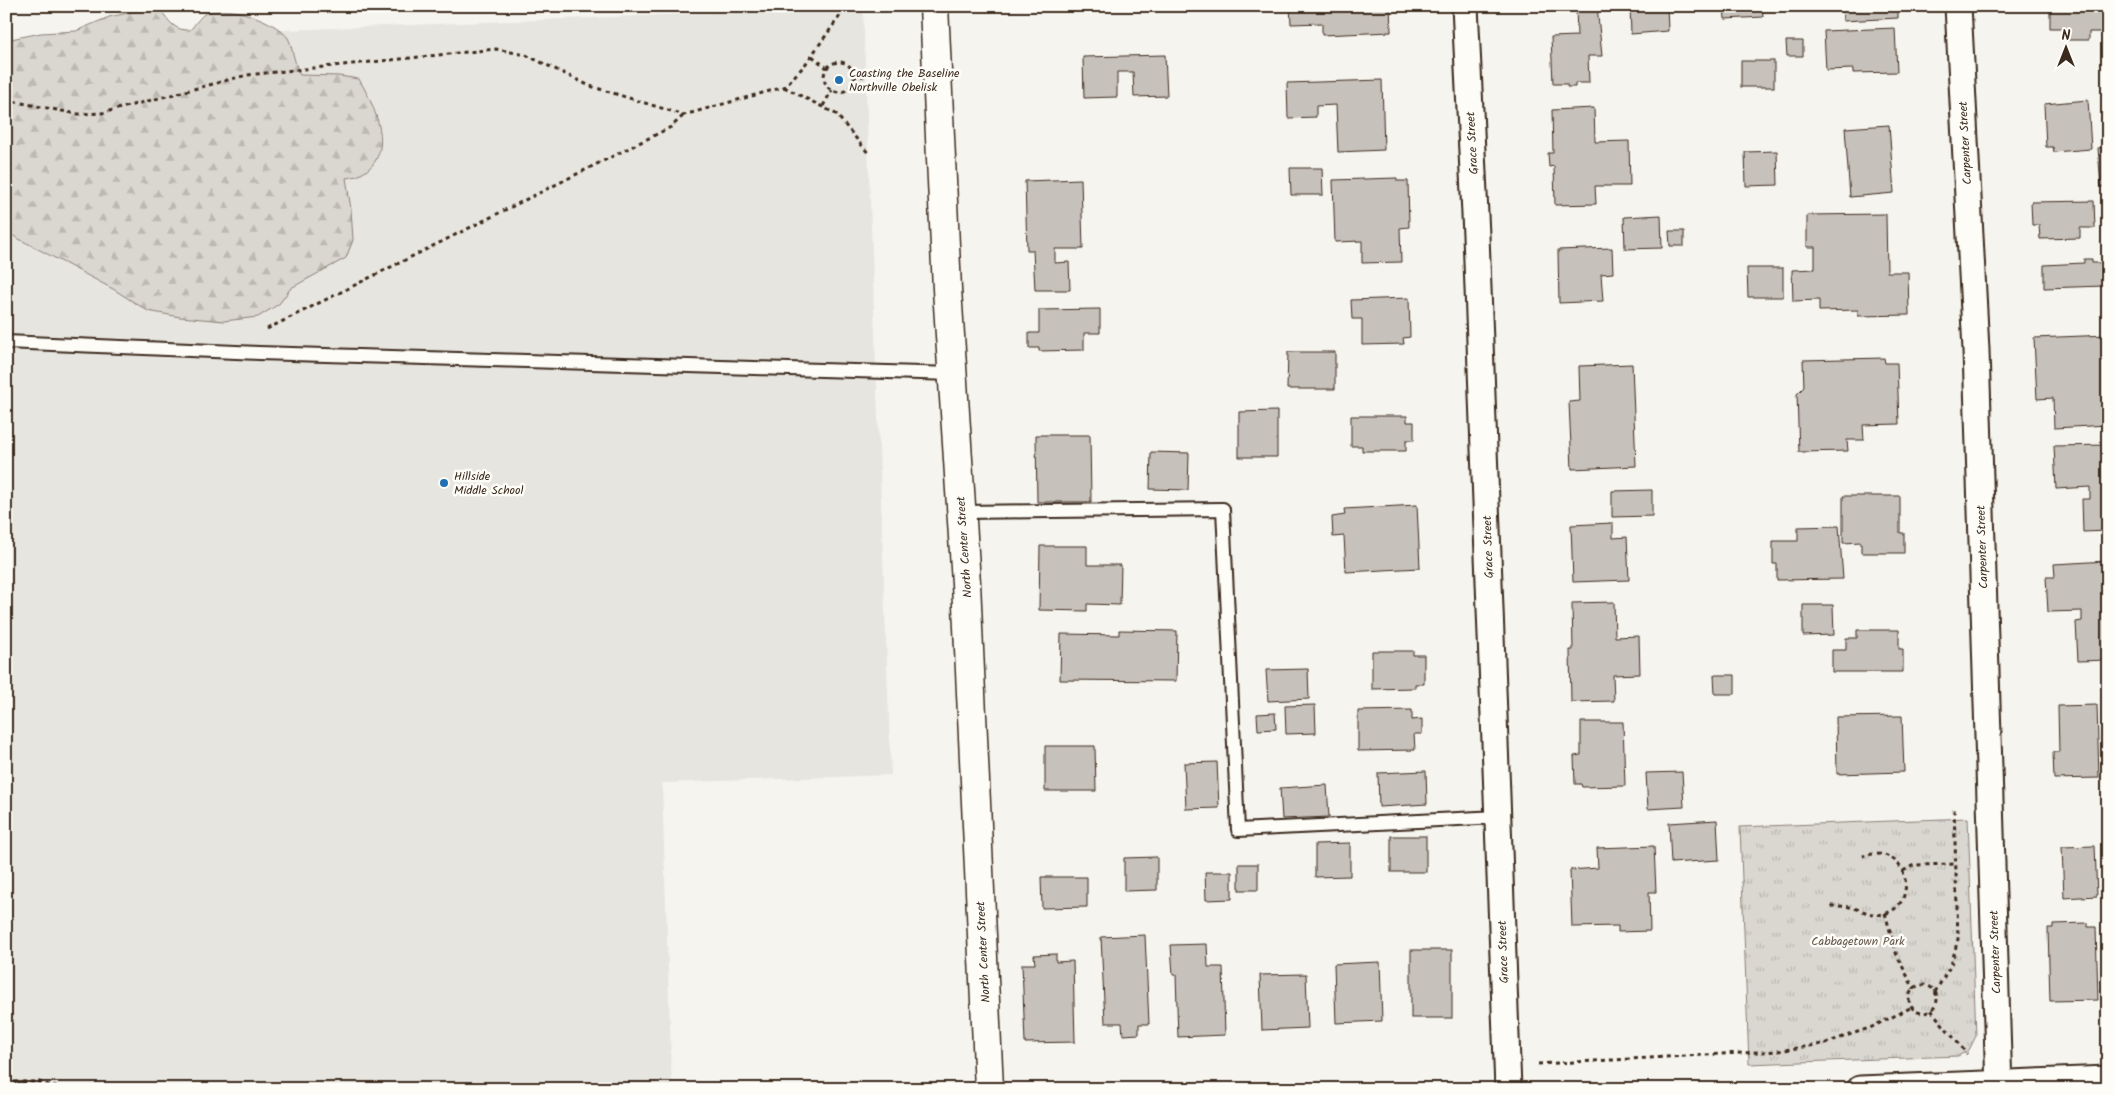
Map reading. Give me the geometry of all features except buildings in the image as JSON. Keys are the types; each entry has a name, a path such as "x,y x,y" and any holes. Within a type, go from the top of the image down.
{"main road":[{"name":"North Center Street","path":"934,6 962,512 989,1089"}],"street":[{"name":"Grace Street","path":"1465,6 1476,235 1508,1089"},
{"name":"Carpenter Street","path":"1958,6 1976,360 1999,1087"},
{"path":"1860,1089 1999,1087 2108,1079"}],"lane":[{"path":"6,342 269,353 953,374"},
{"path":"962,512 1223,509 1238,830 1498,817"}],"path":[{"path":"262,332 671,127 684,115 784,88 812,56 847,6"},
{"path":"6,100 78,114 102,113 247,75 496,49 526,55 590,86 684,115"},
{"path":"812,56 827,68"},
{"path":"834,63 844,63 852,69 852,84 845,90 832,90 824,79 827,68 834,63"},
{"path":"853,77 866,76"},
{"path":"784,88 836,114 870,154"},
{"path":"823,106 832,90"},
{"path":"1935,992 1926,986 1914,989 1910,996 1912,1007 1920,1012 1931,1010 1937,1002 1935,992 1951,965 1958,939 1954,808"},
{"path":"1830,906 1850,907 1872,914 1885,913 1902,899 1906,884 1903,871 1888,856 1873,853 1862,856"},
{"path":"1903,871 1914,865 1956,864"},
{"path":"1885,913 1896,956 1914,989"},
{"path":"1538,1064 1778,1051 1805,1047 1823,1044 1872,1027 1912,1007"},
{"path":"1931,1010 1967,1054"},
{"path":"6,1082 39,1082 63,1089"}],"shaded area":[{"name":"Hillside Middle School","path":"863,7 891,775 662,783 672,1089 6,1089 6,47 137,36"}],"green space":[{"path":"161,10 173,25 185,30 190,30 204,14 215,11 238,12 262,19 281,31 288,38 300,75 339,76 359,79 376,115 381,142 378,154 372,165 361,174 346,178 353,240 346,258 291,288 279,304 258,317 224,321 180,317 148,311 113,289 6,232 6,40 41,33 76,31 109,17 137,11"},
{"name":"Cabbagetown Park","path":"1968,818 1976,1036 1969,1050 1958,1056 1749,1064 1740,827"}],"place":[{"name":"Coasting the Baseline Northville Obelisk","path":"839,80"},
{"name":"Hillside Middle School","path":"444,483"}]}
